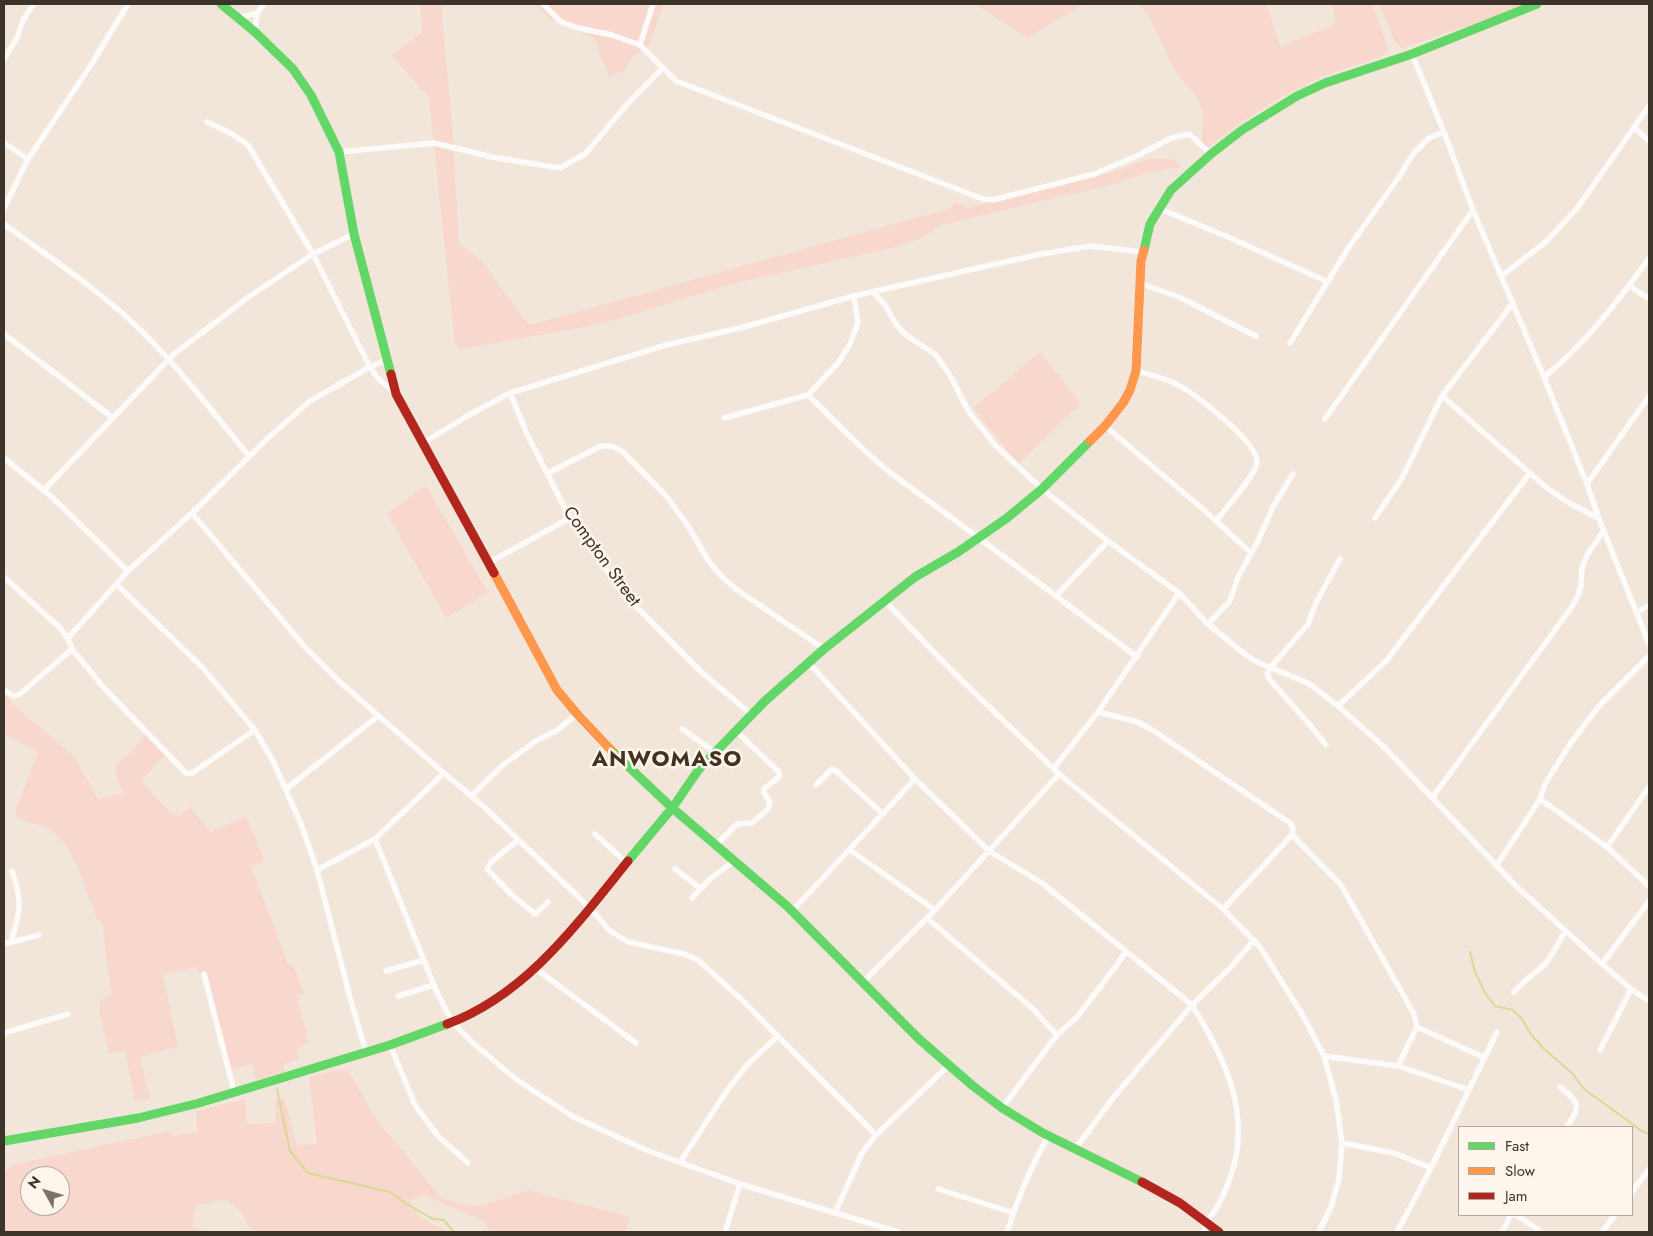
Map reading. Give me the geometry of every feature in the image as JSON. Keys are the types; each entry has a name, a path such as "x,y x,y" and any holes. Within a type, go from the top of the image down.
{"street":[{"path":"4,59 17,38 23,20 34,4"},
{"path":"4,208 28,159 91,65 128,4"},
{"path":"221,4 255,32 292,68 311,95 339,152 354,234 396,394 557,690 576,715 672,808 792,911 906,1027 948,1066 1002,1108 1075,1149 1172,1198 1220,1232"},
{"path":"238,18 257,12 264,4"},
{"path":"543,4 561,22 578,28 612,35 640,45 676,81 983,199 993,200 1094,174 1178,136 1189,134 1211,154"},
{"path":"640,45 653,4"},
{"path":"4,1141 138,1118 199,1103 390,1045 452,1022 495,1000 535,968 590,908 672,808 699,769 751,714 808,662 885,600 916,577 979,538 1042,489 1105,426 1123,403 1130,390 1136,370 1139,282 1143,252 1150,224 1158,208 1171,190 1211,154 1242,130 1297,96 1325,83 1412,54 1537,4"},
{"path":"255,32 257,12"},
{"path":"1412,54 1473,210 1587,484 1649,644"},
{"path":"339,152 434,144 560,168 585,154 630,101 663,68"},
{"path":"1501,276 1546,242 1578,207 1649,106"},
{"path":"207,122 232,134 248,145 313,254 370,367 377,378 396,394"},
{"path":"1634,127 1649,141"},
{"path":"1290,344 1349,247 1413,154 1429,138 1444,132"},
{"path":"4,143 28,159"},
{"path":"1158,208 1328,282"},
{"path":"1325,419 1473,210"},
{"path":"4,224 68,270 130,320 169,360 249,456"},
{"path":"44,490 169,360 246,298 313,254 354,234"},
{"path":"423,443 510,393 666,345 740,328 854,296 1070,249 1090,246 1143,252"},
{"path":"1544,377 1578,346 1630,286 1649,258"},
{"path":"1139,282 1179,297 1256,336"},
{"path":"1630,286 1649,300"},
{"path":"873,292 885,306 897,326 906,335 936,355 951,377 969,412 996,445 1042,489 1108,541 1179,593 1208,624 1247,656 1308,684 1338,706 1384,747 1497,866 1565,931 1631,989 1649,1001"},
{"path":"724,418 808,395 838,363 850,344 858,323 854,296"},
{"path":"1375,518 1402,478 1442,396 1513,303"},
{"path":"4,334 113,418"},
{"path":"68,638 128,571 310,401 388,359"},
{"path":"1136,370 1160,377 1178,385 1197,397 1238,432 1256,456 1258,464 1253,473 1216,521"},
{"name":"Compton Street","path":"510,393 526,434 570,518 622,592 700,670 751,714"},
{"path":"808,395 888,471 1137,657"},
{"path":"1442,396 1566,502 1599,519"},
{"path":"1587,484 1649,396"},
{"path":"1105,426 1251,553"},
{"path":"548,473 601,446 611,446 622,451 667,497 720,575 736,589 824,649"},
{"path":"4,458 44,490 128,571"},
{"path":"1338,706 1386,661 1530,473"},
{"path":"1208,624 1230,601 1238,577 1273,508 1293,474"},
{"path":"192,513 304,646 340,682 471,796 590,908 609,930 622,940 684,954 698,960 713,972 876,1135"},
{"path":"488,563 570,518"},
{"path":"1432,798 1571,608 1578,596 1582,568 1587,555 1604,530"},
{"path":"1056,596 1108,541"},
{"path":"1326,745 1270,680 1267,674 1308,624 1316,603 1340,559"},
{"path":"4,577 59,627 68,638 72,649 104,688 186,773 192,773 255,730"},
{"path":"116,584 201,666 255,730 270,754 301,824 318,870 350,1001 366,1052"},
{"path":"1054,768 1098,712 1179,593"},
{"path":"885,600 954,673 1060,774 1223,909 1260,947 1302,1014 1324,1056 1336,1100 1342,1143 1339,1179 1331,1207 1319,1232"},
{"path":"1636,613 1649,605"},
{"path":"4,690 14,696 20,694 72,649"},
{"path":"1497,866 1540,799 1545,784 1570,744 1599,706 1649,656"},
{"path":"808,662 915,779 989,851 1042,883 1192,1005 1222,1058 1239,1115 1238,1143 1234,1167 1224,1194 1214,1212 1205,1222 1204,1232"},
{"path":"1098,712 1138,722 1154,731 1285,818 1293,828 1292,835 1223,909"},
{"path":"471,796 503,765 537,740 556,731 576,715"},
{"path":"286,789 378,716"},
{"path":"682,729 715,752"},
{"path":"716,845 737,824 752,823 768,809 770,802 764,793 764,789 779,777 779,772 735,730"},
{"path":"816,785 832,769 883,814"},
{"path":"318,870 375,839 444,774"},
{"path":"863,982 935,910 1060,774"},
{"path":"792,911 915,779"},
{"path":"1607,847 1649,787"},
{"path":"1540,799 1607,847 1649,886"},
{"path":"595,834 627,863"},
{"path":"1292,835 1341,885 1414,1014 1417,1027 1398,1066"},
{"path":"375,839 434,985 452,1022 474,1044 516,1080 572,1116 638,1147 740,1184 898,1232"},
{"path":"518,840 491,862 487,869 510,894 535,914 548,902"},
{"path":"850,850 935,910"},
{"path":"692,898 700,888 734,861"},
{"path":"675,869 700,888"},
{"path":"11,942 18,919 20,903 12,871"},
{"path":"1602,964 1649,901"},
{"path":"927,918 1032,1008 1058,1035"},
{"path":"1514,992 1522,982 1544,965 1552,955 1565,931"},
{"path":"4,944 39,935"},
{"path":"1075,1149 1113,1098 1192,1005 1231,967 1254,940"},
{"path":"1002,1108 1058,1035 1076,1017 1126,951"},
{"path":"386,972 424,960"},
{"path":"535,968 636,1042"},
{"path":"204,974 234,1091"},
{"path":"398,996 434,985"},
{"path":"1600,1050 1631,989"},
{"path":"4,1033 68,1014"},
{"path":"1417,1027 1485,1058"},
{"path":"1398,1232 1497,1032"},
{"path":"680,1162 726,1092 747,1065 778,1036"},
{"path":"390,1045 415,1105 437,1136 468,1163"},
{"path":"1324,1056 1398,1066 1469,1090"},
{"path":"835,1213 862,1153 876,1135 948,1066"},
{"path":"1560,1087 1573,1098 1578,1106 1577,1113 1568,1126"},
{"path":"1007,1232 1036,1156 1049,1135"},
{"path":"1342,1143 1394,1153 1431,1168"},
{"path":"1633,1191 1649,1169"},
{"path":"725,1232 740,1184"},
{"path":"938,1188 1014,1213"},
{"path":"1502,1232 1510,1216"},
{"path":"1518,1216 1542,1232"},
{"path":"1602,1232 1614,1216"}],"shaded area":[{"path":"420,4 441,4 452,123 459,244 484,263 517,310 530,325 951,208 954,204 960,203 967,208 1110,173 1149,159 1173,159 1179,163 1180,167 1143,174 1111,185 941,225 924,237 896,247 736,283 601,324 461,349 455,345 429,98 392,55 422,32"},
{"path":"535,4 664,4 649,45 632,57 626,70 609,77 594,38 550,19"},
{"path":"975,4 1084,4 1027,38"},
{"path":"1137,4 1266,4 1281,47 1299,38 1335,25 1332,4 1372,4 1388,53 1327,75 1279,98 1207,148 1202,143 1203,118 1201,107 1173,67 1147,14"},
{"path":"1380,4 1526,4 1503,14 1403,48 1394,41"},
{"path":"1040,352 1081,403 1018,464 973,408"},
{"path":"426,485 488,593 446,618 387,514"},
{"path":"4,694 16,707 75,757 98,799 123,793 116,775 116,764 132,752 144,735 166,754 141,780 171,813 180,815 190,806 210,832 246,816 265,862 251,866 288,964 293,964 304,994 297,996 309,1043 296,1049 300,1059 284,1064 285,1072 256,1080 252,1064 231,1070 207,973 199,974 197,967 163,975 178,1047 140,1057 150,1098 135,1102 125,1050 109,1054 100,1017 99,1000 112,995 103,925 97,920 74,860 60,839 48,828 20,820 16,817 15,812 38,752 4,734"},
{"path":"344,1069 351,1075 372,1113 441,1198 477,1207 528,1190 630,1217 625,1232 489,1232 484,1221 423,1195 410,1201 420,1217 448,1232 256,1232 247,1225 240,1210 228,1201 217,1200 210,1204 196,1205 192,1227 205,1232 4,1232 4,1171 12,1165 169,1131 172,1136 197,1132 196,1111 245,1099 247,1124 276,1123 275,1099 284,1098 297,1145 317,1144 309,1077"}],"waterway":[{"path":"1470,952 1475,972 1485,993 1495,1006 1513,1010 1543,1048 1572,1073 1584,1089 1642,1131 1649,1134"},
{"path":"277,1089 290,1151 308,1173 390,1192 433,1219 444,1220 454,1232"}],"traffic: fast":[{"path":"221,4 255,32 293,69 311,95 339,152 354,234 391,374"},
{"path":"1144,250 1150,224 1171,190 1211,154 1242,130 1297,96 1325,83 1412,54 1537,4"},
{"path":"628,861 673,807 699,769 765,701 824,649 915,577 958,552 1007,518 1042,489 1090,441"},
{"path":"612,751 670,806 787,906 919,1039 973,1086 1002,1108 1043,1133 1142,1182"},
{"path":"4,1141 138,1118 199,1103 390,1045 447,1024"}],"traffic: slow":[{"path":"1090,441 1123,403 1130,390 1136,371 1141,261 1144,250"},
{"path":"494,573 557,690 612,751"}],"traffic: jam":[{"path":"391,374 396,394 494,573"},
{"path":"447,1024 475,1011 501,995 526,976 569,933 628,861"},
{"path":"1142,1182 1180,1203 1219,1232"}],"district":[{"name":"ANWOMASO","path":"667,761"}]}
